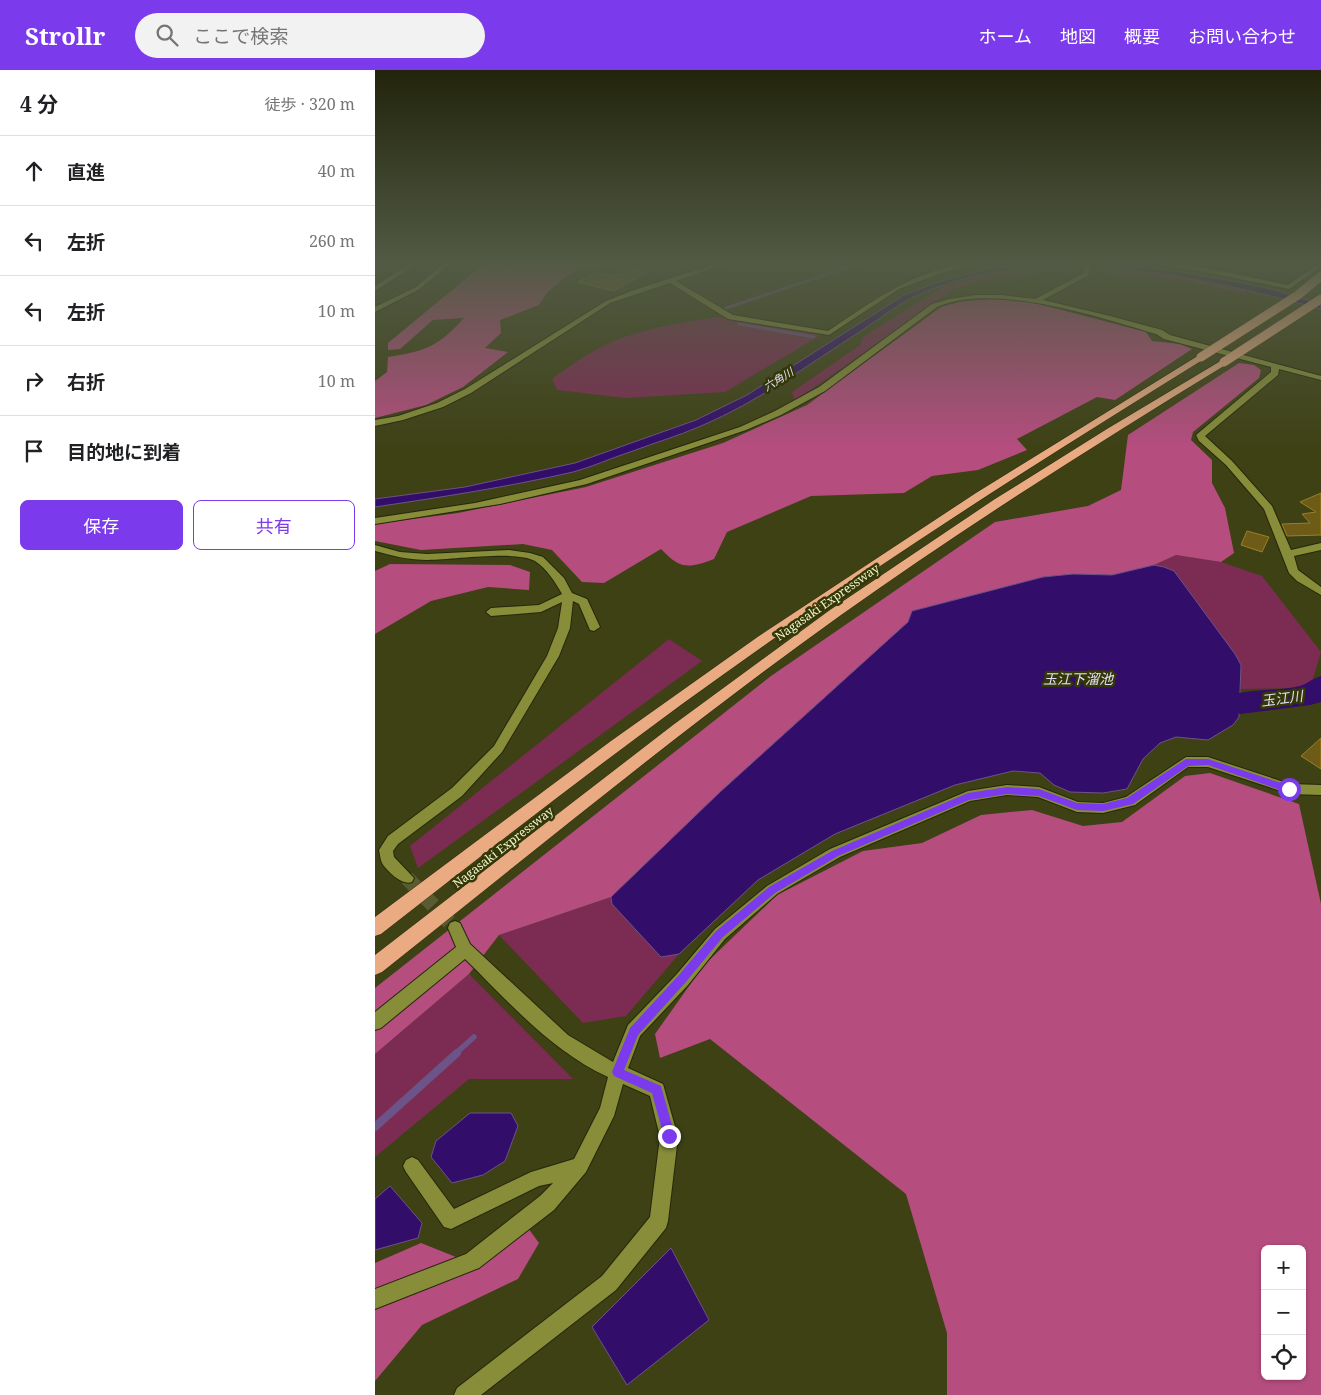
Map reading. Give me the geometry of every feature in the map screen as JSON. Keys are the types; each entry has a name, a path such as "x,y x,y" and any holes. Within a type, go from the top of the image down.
{"highway":[{"name":"Nagasaki Expressway","path":"375,928 563,783 764,638 1019,470 1252,324"},
{"name":"Nagasaki Expressway","path":"375,966 783,651 925,551 1283,324"}],"street":[{"path":"375,423 440,405 476,386 574,324"},
{"path":"773,324 829,333 843,324"},
{"path":"375,521 433,513 575,484 713,441 759,423 805,399 910,324"},
{"path":"1127,324 1321,378"},
{"path":"1275,366 1275,373 1200,435 1229,463 1269,508 1293,571 1301,579 1321,592"},
{"path":"1288,554 1308,551 1321,546"},
{"path":"375,548 409,556 509,553 526,555 539,559 560,580 568,595 564,628 553,656 497,749 457,792 393,840 386,850 388,860 407,878"},
{"path":"491,612 541,608 568,595"},
{"path":"568,595 583,602 594,627"},
{"path":"375,1299 472,1261 547,1203 580,1166 608,1110 618,1072 634,1031 682,980 720,934 772,890 835,853 968,796 1007,790 1039,792 1077,807 1103,808 1130,801 1186,762 1208,762 1289,789 1321,790"},
{"path":"455,928 465,949 562,1041 596,1063 657,1090 669,1136 659,1221 609,1284 464,1395"},
{"path":"375,1022 465,949"},
{"path":"412,1166 451,1220 537,1178 580,1166"}],"shaded area":[{"path":"411,324 429,324 400,349 388,350 388,343"},
{"path":"459,324 500,324 501,333 485,348 508,352 463,387 426,405 375,418 375,381 387,372 388,357 421,350 438,342"},
{"path":"675,324 757,324 821,335 725,392 625,398 557,390 552,379 587,355 602,346 651,329"},
{"path":"884,324 905,324 795,401 792,392 860,345 863,337"},
{"path":"918,324 1115,324 1146,332 1152,341 1180,344 1192,349 1115,400 1097,397 1017,439 1027,450 978,470 932,476 904,493 811,496 727,532 714,559 691,566 679,564 661,549 604,583 582,582 552,550 523,544 421,550 375,541 375,524 458,513 586,487 723,443 807,405"},
{"path":"1239,363 1254,365 1261,370 1259,378 1193,432 1191,440 1212,460 1212,483 1225,508 1234,553 1221,562 1176,555 1154,565 1112,575 1073,574 1043,577 912,611 908,622 719,793 611,897 499,935 469,974 375,1054 375,988 771,676 995,522 1088,506 1121,490 1128,435"},
{"path":"1176,555 1221,562 1262,576 1321,652 1312,682 1297,688 1240,689 1241,665 1154,565"},
{"path":"390,564 510,565 530,572 529,590 488,587 431,601 375,634 375,571"},
{"path":"669,639 702,661 418,868 410,846"},
{"path":"1210,773 1299,804 1321,904 1321,1395 947,1395 947,1333 906,1194 710,1039 660,1058 655,1034 704,965 777,895 863,851 922,843 981,815 1032,810 1083,826 1122,822 1185,776"},
{"path":"611,897 612,904 661,957 679,954 626,1016 583,1023 499,935"},
{"path":"469,974 573,1079 469,1079 375,1157 375,1054"},
{"path":"528,1228 539,1243 518,1279 422,1325 375,1381 375,1263 421,1243 456,1257"}],"water":[{"name":"六角川","path":"859,324 871,324 743,406 692,430 573,472 499,487 375,507 375,499 465,487 575,463 696,420 747,395"},
{"name":"玉江下溜池","path":"1154,565 1174,571 1241,665 1239,717 1233,725 1208,740 1176,737 1160,743 1143,759 1127,789 1103,793 1070,792 1054,785 1040,773 1013,771 955,785 835,834 758,880 679,954 661,957 612,904 611,897 719,793 908,622 912,611 1043,577 1073,574 1112,575"},
{"path":"470,1113 511,1113 518,1126 505,1161 483,1175 452,1183 431,1157 436,1141"},
{"path":"390,1186 422,1223 418,1238 375,1250 375,1199"},
{"path":"671,1248 709,1320 627,1385 592,1327"}],"building":[{"path":"1321,493 1321,535 1287,536 1282,524 1310,523 1302,514 1316,512 1300,502"},
{"path":"1247,531 1269,537 1262,552 1241,545"},
{"path":"1321,738 1321,769 1301,756"}],"waterway":[{"path":"739,324 814,337"},
{"name":"玉江川","path":"1240,703 1310,695 1321,686"},
{"path":"455,1054 474,1037"},
{"path":"375,1127 457,1053"}],"tunnel":[{"path":"407,878 455,928"}],"route":[{"path":"669,1136 657,1090 618,1072 634,1031 682,980 720,934 772,890 835,853 968,796 1007,790 1039,792 1077,807 1103,808 1130,801 1186,762 1208,762 1289,789"}]}
